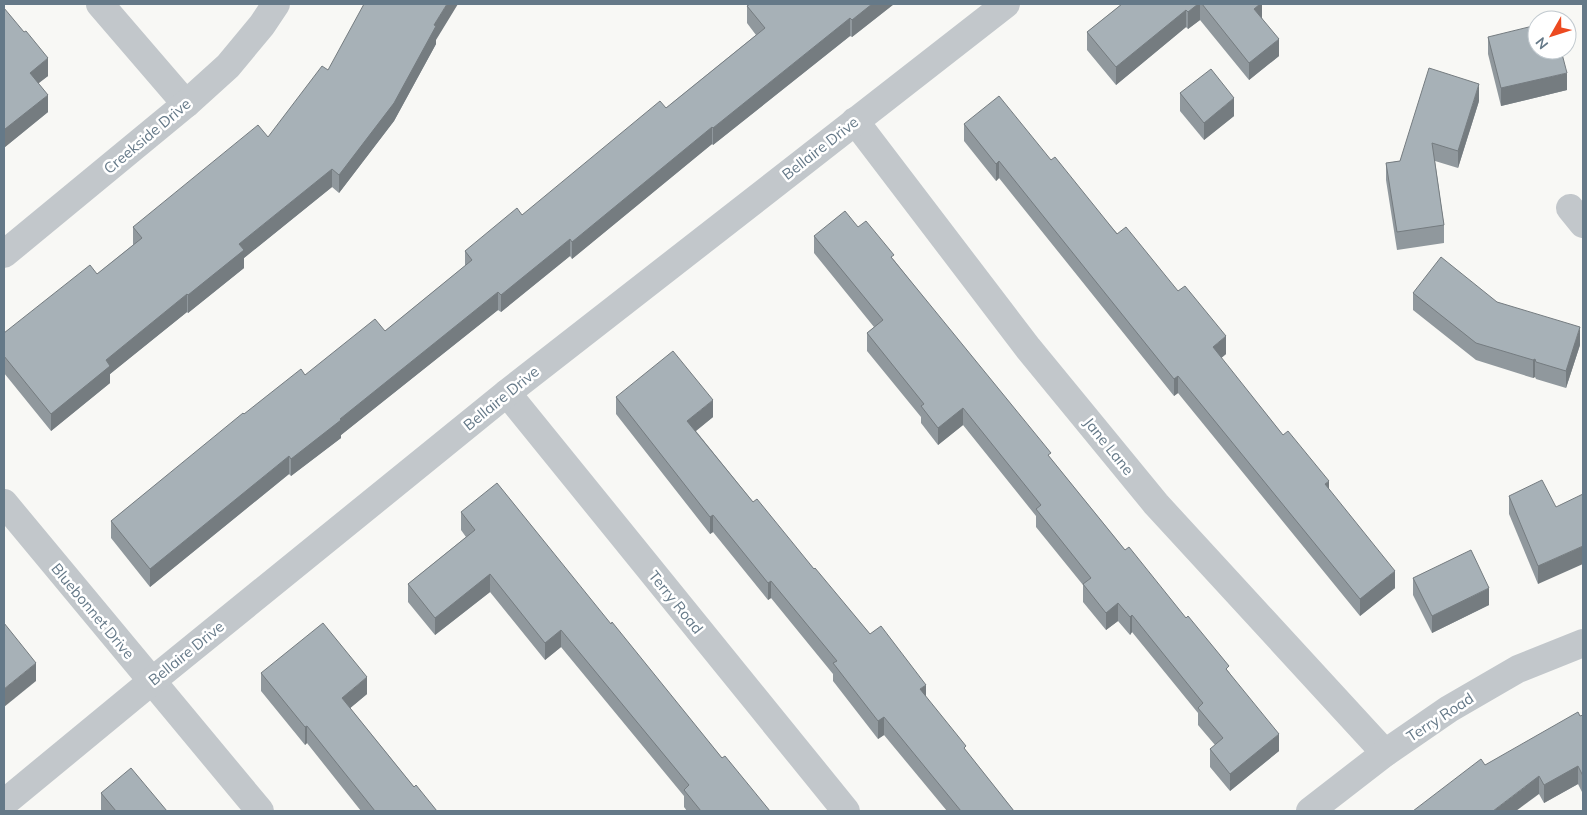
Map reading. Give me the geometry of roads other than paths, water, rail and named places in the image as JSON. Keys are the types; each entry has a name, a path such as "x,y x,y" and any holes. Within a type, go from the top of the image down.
{"street":[{"path":"100,4 186,104"},
{"name":"Creekside Drive","path":"4,254 186,104 228,66 262,25 276,4"},
{"name":"Bellaire Drive","path":"4,803 507,393 1006,4"},
{"name":"Jane Lane","path":"855,121 1028,348 1156,504 1385,753"},
{"name":"Terry Road","path":"507,393 846,811"},
{"name":"Bluebonnet Drive","path":"4,503 260,811"},
{"name":"Terry Road","path":"1310,811 1385,753 1449,709 1518,669 1583,643"}]}
